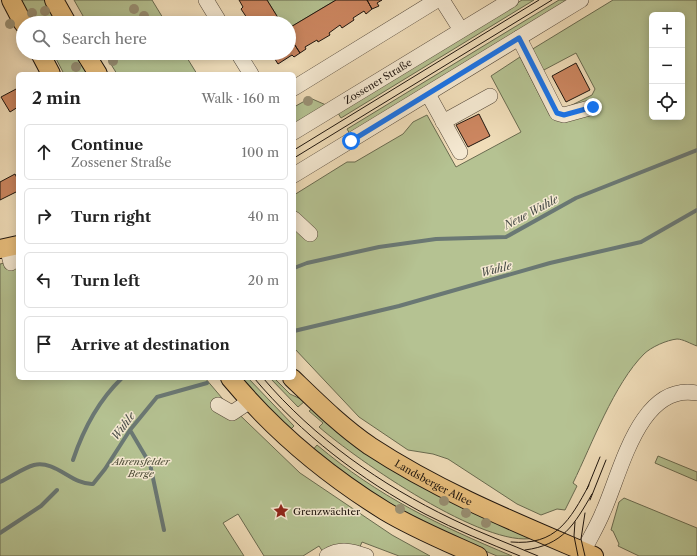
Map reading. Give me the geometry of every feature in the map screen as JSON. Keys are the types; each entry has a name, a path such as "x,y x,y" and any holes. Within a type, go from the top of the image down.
{"main road":[{"path":"11,0 19,16"},
{"path":"54,0 63,16"},
{"path":"44,60 50,72"},
{"path":"89,60 97,72"},
{"path":"232,380 250,401 304,453 344,484 387,512 478,556"},
{"name":"Landsberger Allee","path":"294,380 328,413 369,445 411,472 491,512 586,554"}],"street":[{"path":"206,0 216,16"},
{"path":"296,87 437,0"},
{"path":"442,0 462,30"},
{"name":"Zossener Straße","path":"296,131 511,0"},
{"path":"296,174 581,0"},
{"path":"519,38 557,113 564,115 593,107"},
{"path":"242,60 250,72"},
{"path":"428,94 460,152"},
{"path":"443,122 490,96"},
{"path":"296,221 310,234"},
{"path":"586,554 635,434 644,418 658,403 680,392 697,394"},
{"path":"218,405 232,414 250,401"},
{"path":"327,556 336,551 353,551 366,556"}],"green space":[{"path":"17,0 46,0 55,16 28,16"},
{"path":"74,0 152,0 162,16 83,16"},
{"path":"267,0 336,0 296,24 296,16 277,16"},
{"path":"522,0 534,0 341,118 338,113"},
{"path":"559,0 570,0 350,134 347,129"},
{"path":"613,0 697,0 697,346 677,339 659,344 644,354 623,381 604,415 573,483 577,486 565,510 557,509 541,515 517,504 448,459 433,454 408,450 359,417 296,350 296,194 347,162 355,162 403,134 413,122 427,115 456,167 521,132 491,76 520,57 550,116 592,95 595,89 576,53 542,71 531,50"},
{"path":"57,60 80,60 87,72 63,72"},
{"path":"108,60 188,60 196,72 116,72"},
{"path":"310,98 326,105 296,123 296,106"},
{"name":"Ahrensfelder Berge","path":"16,260 16,380 207,380 222,398 300,473 392,535 430,556 399,556 362,542 359,549 323,552 319,546 303,556 264,556 238,514 223,523 244,556 0,556 0,264"},
{"path":"240,380 250,380 294,426 289,431"},
{"path":"272,380 276,380 290,394 305,401 298,407"},
{"path":"313,408 534,538 512,538 485,530 422,499 362,460 319,427 323,423 309,411"},
{"path":"317,445 363,480 386,495 434,521 512,556 497,556 455,538 381,500 312,451"},
{"path":"658,456 697,472 697,481 655,463"},
{"path":"624,498 697,528 697,556 639,556 618,546 619,544 613,531 611,530 619,502"}],"building":[{"path":"239,0 267,0 277,16 246,16 241,9 243,7"},
{"path":"336,0 367,0 372,9 366,14 364,11 342,28 340,25 329,33 330,35 305,47 306,49 300,53 296,47 296,24"},
{"path":"367,0 382,0 377,3 379,6 372,9"},
{"path":"296,47 300,53 296,56"},
{"path":"275,60 284,60 278,64"},
{"path":"576,63 590,90 566,102 552,76"},
{"path":"16,89 16,108 10,112 1,97"},
{"path":"479,114 490,136 468,147 456,125"},
{"path":"15,174 16,192 0,200 0,182"}],"waterway":[{"name":"Neue Wuhle","path":"296,267 307,263 379,247 436,239 506,237 576,198 697,150"},
{"name":"Wuhle","path":"296,331 399,306 550,263 641,242 697,210"},
{"name":"Neue Wuhle","path":"73,460 93,416 106,396 120,380"},
{"name":"Wuhle","path":"0,482 30,466 42,464 57,469 78,481 93,484 105,469 130,430 157,397 207,383"},
{"path":"130,430 150,464 164,530"},
{"name":"Neue Wuhle","path":"0,533 41,506 57,490"}],"tram line":[{"path":"296,149 539,0"},
{"path":"296,157 552,0"},
{"path":"256,380 272,399 312,437 355,471 401,501 425,514 520,556"},
{"path":"265,380 304,421 326,440 374,475 426,506 452,519 538,556"},
{"path":"587,489 600,457"},
{"path":"590,500 606,460"},
{"path":"511,542 540,540 560,528 575,509 589,485"},
{"path":"525,550 549,544 566,532 573,524 592,494"},
{"path":"585,513 581,539 585,556"},
{"path":"575,522 574,536 578,556"}],"place":[{"name":"Grenzwächter","path":"281,511"}],"route":[{"path":"351,141 519,38 557,113 564,115 593,107"}]}
